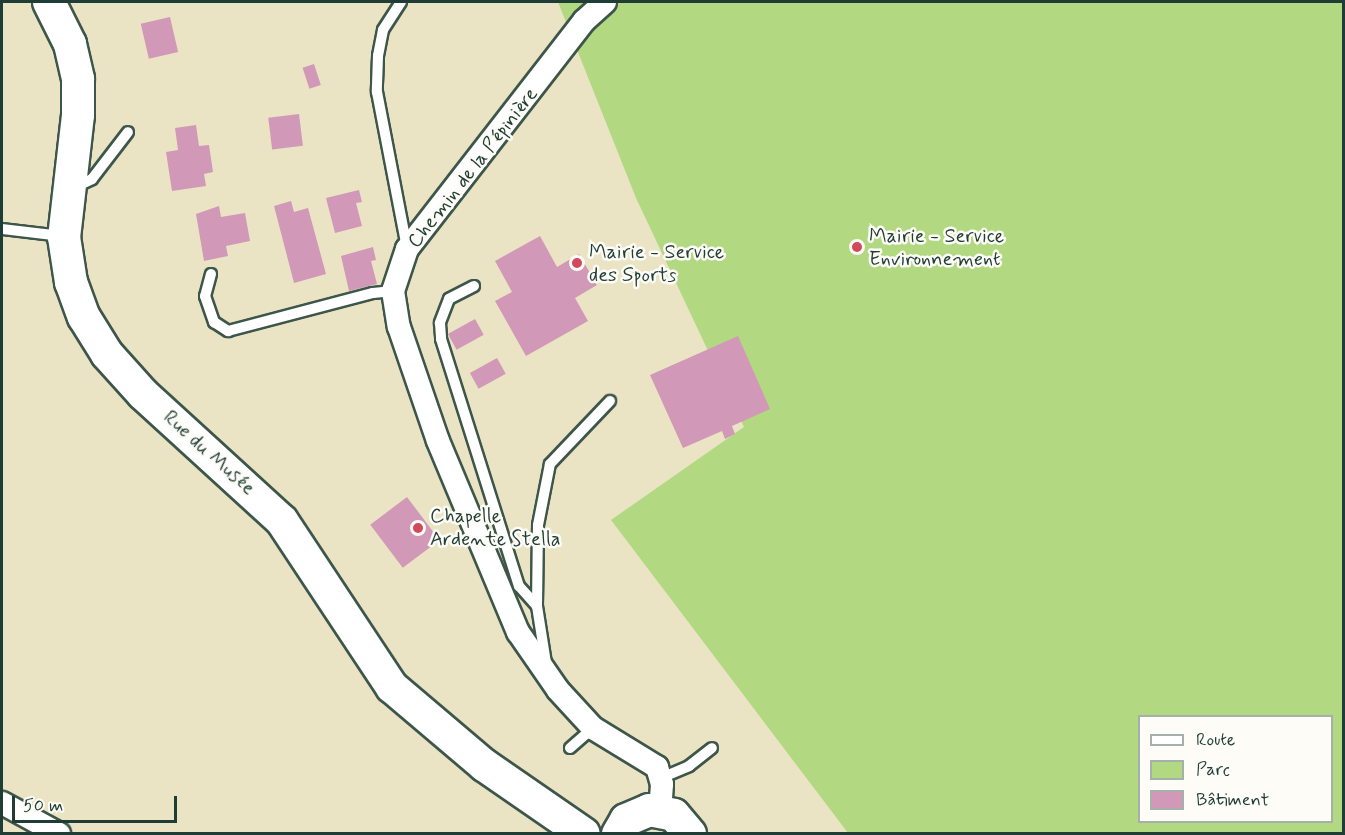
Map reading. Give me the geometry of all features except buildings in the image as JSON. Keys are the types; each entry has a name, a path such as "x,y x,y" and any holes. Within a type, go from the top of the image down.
{"main road":[{"name":"Rue du Musée","path":"49,2 70,44 78,79 70,190 64,237 70,282 84,317 107,354 143,394 282,521 392,687 484,765 572,824 592,822 622,827 637,813 660,810"},
{"path":"660,810 674,814 690,834"}],"street":[{"name":"Chemin de la Pépinière","path":"605,2 584,21 407,249 393,291 399,327 438,441 518,633 548,677 593,728 657,767 661,778"},
{"path":"660,810 661,778"},
{"path":"2,803 59,834"}],"lane":[{"path":"401,2 383,30 378,56 378,92 407,249"},
{"path":"70,190 92,179 128,132"},
{"path":"2,229 64,237"},
{"path":"211,274 205,296 214,322 228,331 373,293 393,291"},
{"path":"474,286 449,299 440,323 441,339 519,586 537,606"},
{"path":"548,677 537,606 538,525 550,464 610,401"},
{"path":"570,748 593,728"},
{"path":"661,778 689,766 712,748"}],"green space":[{"path":"558,2 1343,2 1343,833 848,833 611,520 744,427 636,198"}],"place":[{"name":"Mairie - Service Environnement","path":"857,247"},
{"name":"Mairie - Service des Sports","path":"577,263"},
{"name":"Chapelle Ardente Stella","path":"418,528"}]}
